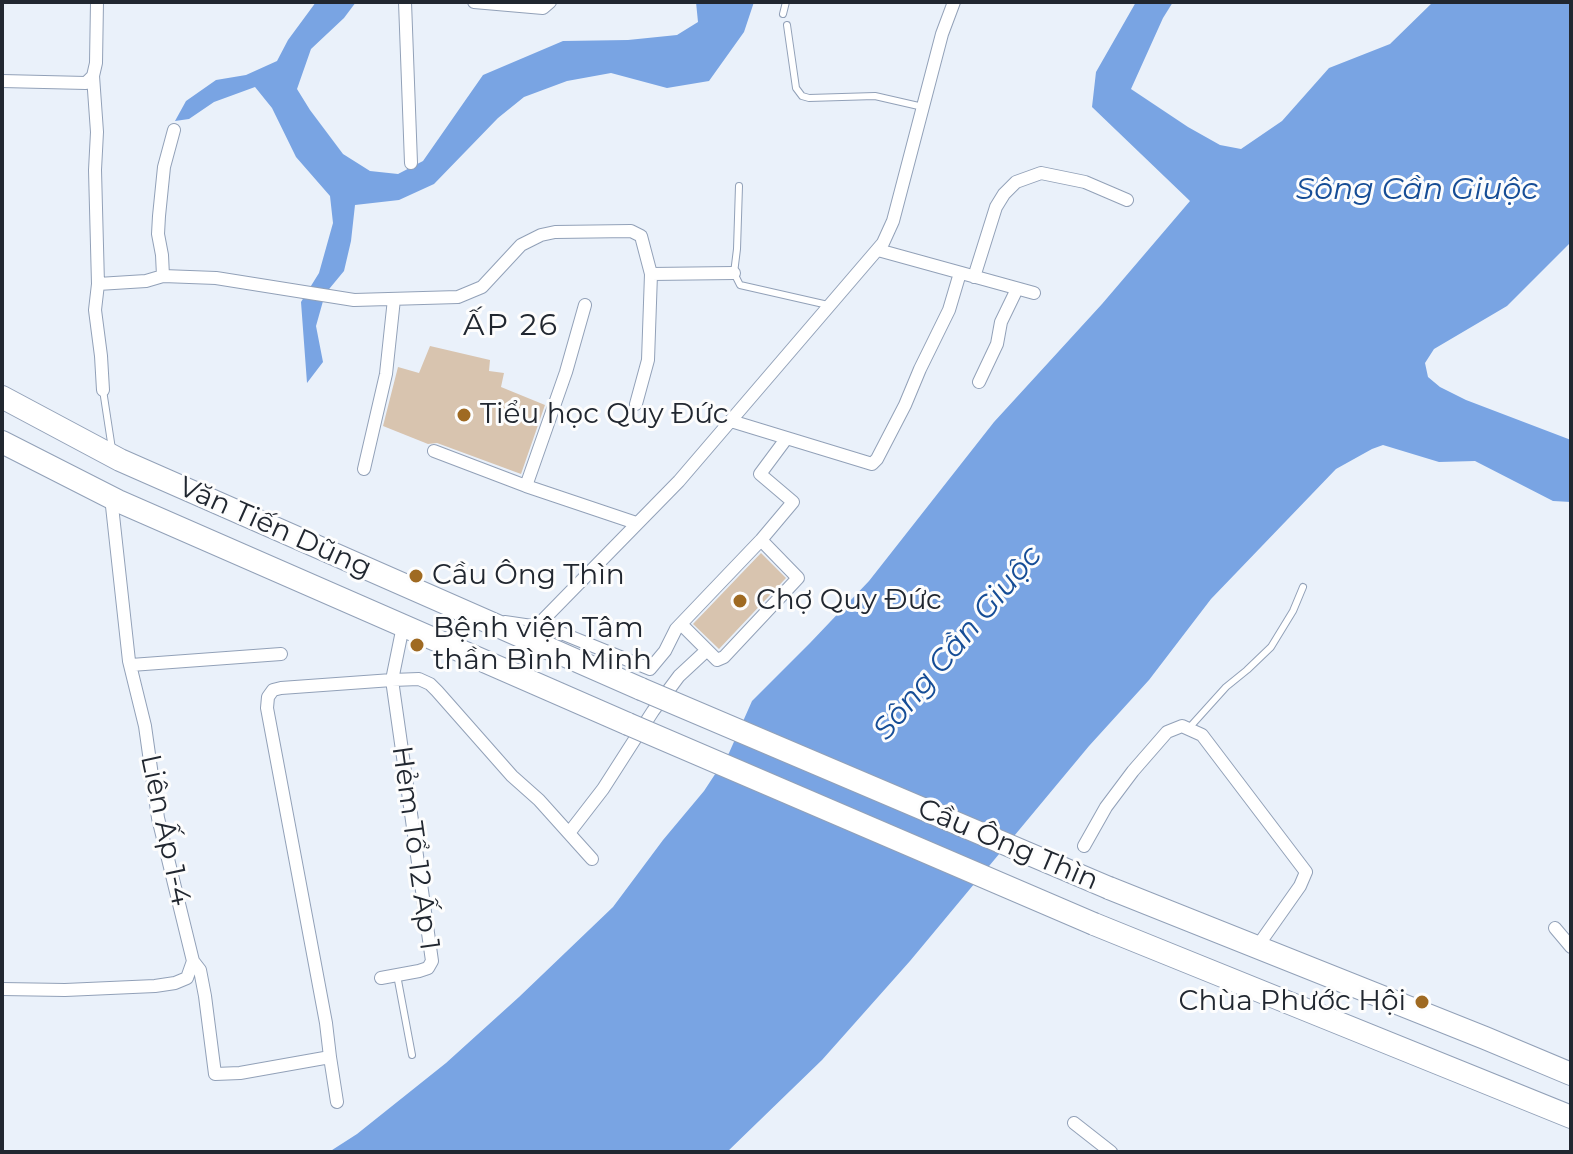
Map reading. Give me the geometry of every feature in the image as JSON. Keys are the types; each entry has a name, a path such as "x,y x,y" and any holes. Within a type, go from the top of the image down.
{"highway":[{"name":"Văn Tiến Dũng","path":"2,397 113,456 641,689"},
{"name":"Văn Tiến Dũng","path":"2,442 111,497 628,724"},
{"name":"Cầu Ông Thìn","path":"641,689 1109,888 1257,947"},
{"name":"Cầu Ông Thìn","path":"628,724 1094,924 1571,1117"},
{"path":"1257,947 1571,1074"}],"street":[{"path":"97,2 93,76 97,132 98,284 95,310 103,390"},
{"path":"405,2 411,163"},
{"path":"474,2 543,8 550,2"},
{"path":"786,439 760,474 793,502 681,624 650,669 539,624 679,481 878,250 893,221 942,34 954,2"},
{"path":"2,81 86,83 93,76"},
{"path":"163,276 159,216 164,167 174,130"},
{"path":"974,277 996,207 1016,182 1041,173 1085,182 1127,200"},
{"path":"98,284 146,281 163,276 216,278 354,300 458,297 482,287 521,245 541,235 631,231 641,236 651,274 648,360 636,404"},
{"path":"878,250 1034,293"},
{"path":"651,274 734,273"},
{"path":"731,421 872,464 905,405 949,310 960,273"},
{"path":"979,382 1017,289"},
{"path":"364,469 386,374 394,299"},
{"path":"526,486 566,372 585,305"},
{"path":"434,451 636,523"},
{"name":"Liên Ấp 1-4","path":"111,497 129,661 145,726 158,818 193,961 200,970 215,1074 272,1068 330,1057"},
{"path":"681,624 717,660 721,660 798,578 761,540"},
{"path":"392,680 403,626"},
{"path":"569,833 603,789 679,676 707,650"},
{"path":"131,665 281,654"},
{"path":"337,1102 326,1023 267,708 268,697 273,690 392,680 419,679 430,684 592,859"},
{"name":"Hẻm Tổ 12 Ấp 1","path":"381,978 428,968 432,961 392,680"},
{"path":"1084,846 1106,807 1167,732 1182,726 1202,735 1306,872 1300,886 1257,947"},
{"path":"1555,928 1571,947"},
{"path":"2,989 155,986 187,978 193,961"},
{"path":"1074,1123 1111,1152"}],"lane":[{"path":"783,14 786,2"},
{"path":"787,25 796,88 802,96 875,96 923,107"},
{"path":"739,186 734,273 740,285 828,305"},
{"path":"103,390 113,456"},
{"path":"1189,728 1226,687 1271,647 1293,611 1303,587"},
{"path":"470,614 539,624"},
{"path":"397,975 412,1055"}],"water":[{"path":"316,2 356,2 311,49 297,89 343,154 370,171 398,174 423,161 483,75 563,41 628,40 677,35 698,22 696,2 754,2 744,32 709,81 667,88 611,73 567,81 524,97 498,118 434,184 399,200 355,205 344,271 325,294 316,326 323,362 307,383 301,302 319,273 333,223 330,196 296,157 272,108 255,87 214,102 189,119 175,121 186,101 216,80 246,75 277,61 288,40"},
{"name":"Sông Cần Giuộc","path":"1136,2 1173,2 1131,89 1220,145 1241,149 1282,121 1329,68 1390,44 1433,2 1571,2 1571,242 1507,306 1434,349 1425,363 1428,377 1440,387 1571,440 1571,502 1553,501 1475,461 1439,462 1383,445 1336,469 1211,599 1149,680 1089,746 910,961 822,1060 727,1152 329,1152 357,1134 446,1063 613,907 704,791 729,753 752,701 869,581 994,422 1102,304 1190,201 1092,107 1096,72"}],"building":[{"name":"Tiểu học Quy Đức","path":"430,346 490,360 489,371 504,373 501,387 545,405 521,474 383,426 398,367 419,373"},
{"name":"Chợ Quy Đức","path":"761,553 786,578 719,649 693,624"}],"place":[{"name":"Tiểu học Quy Đức","path":"464,415"},
{"name":"Cầu Ông Thìn","path":"416,576"},
{"name":"Chợ Quy Đức","path":"740,601"},
{"name":"Bệnh viện Tâm thần Bình Minh","path":"417,645"},
{"name":"Chùa Phước Hội","path":"1422,1002"}],"district":[{"name":"ẤP 26","path":"511,326"}]}
